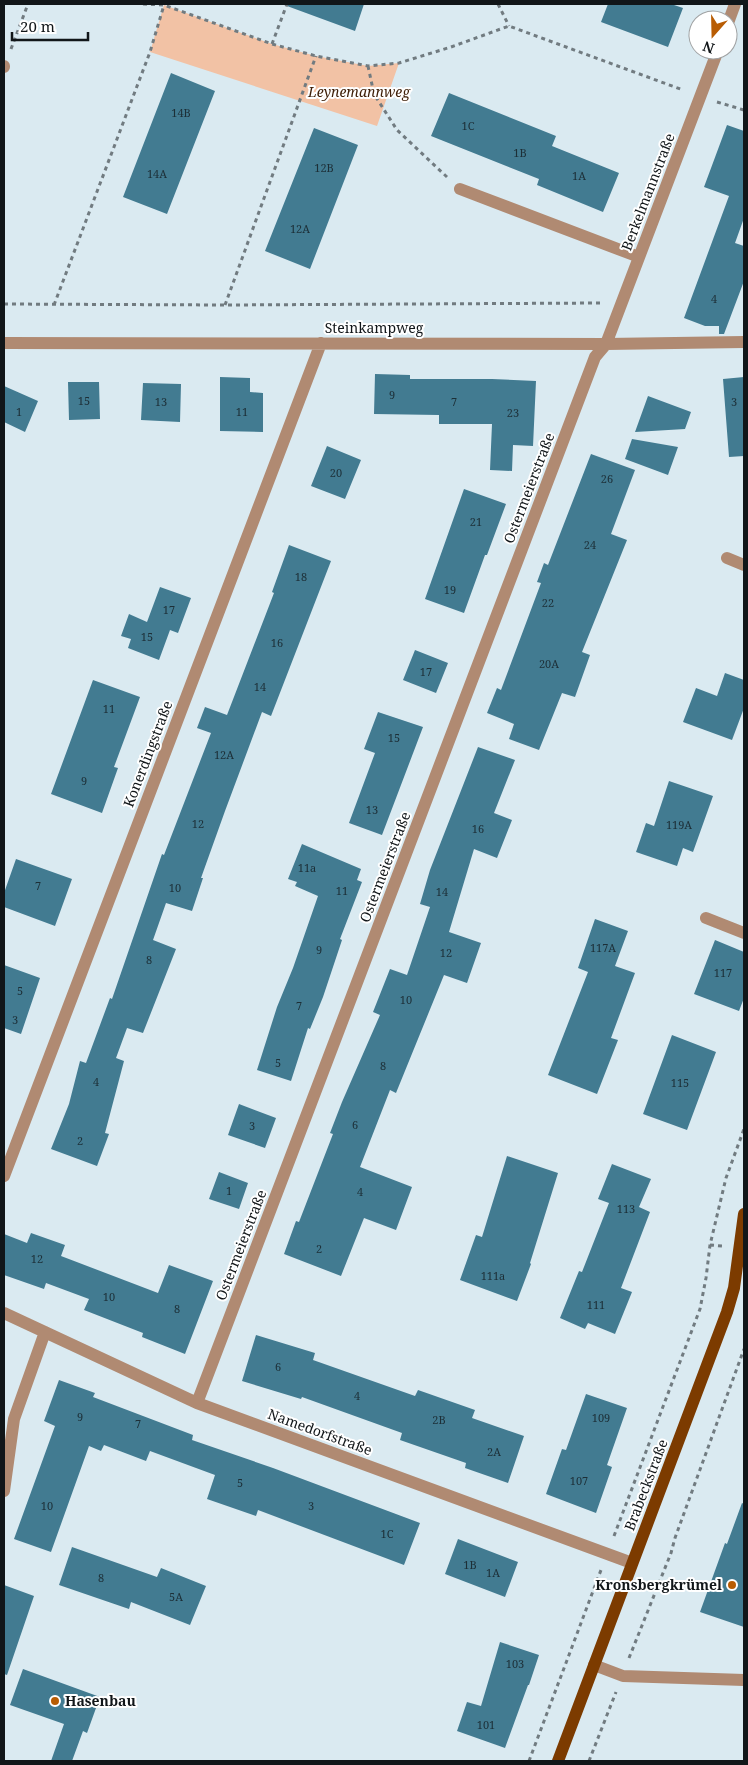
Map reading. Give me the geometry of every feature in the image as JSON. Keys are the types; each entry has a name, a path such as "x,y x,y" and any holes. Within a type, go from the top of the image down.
{"main road":[{"name":"Brabeckstraße","path":"558,1761 727,1312 742,1247 744,1214"}],"street":[{"name":"Berkelmannstraße","path":"606,344 714,60"},
{"path":"460,189 639,257"},
{"name":"Steinkampweg","path":"4,343 606,344 744,342"},
{"name":"Konerdingstraße","path":"4,1176 321,343"},
{"name":"Ostermeierstraße","path":"197,1403 595,357 606,344"},
{"path":"727,558 744,565"},
{"path":"706,918 744,933"},
{"name":"Namedorfstraße","path":"4,1312 197,1403 632,1563"},
{"path":"4,1491 14,1419 44,1332"},
{"path":"594,1665 623,1676 744,1680"}],"path":[{"path":"4,67 28,4"},
{"path":"143,4 164,5 272,44 316,56 368,66 398,63 451,48 510,26"},
{"path":"272,44 287,4"},
{"path":"498,4 510,26 700,97 744,110"},
{"path":"54,304 150,52 164,5"},
{"path":"225,305 316,56"},
{"path":"368,66 374,94 397,130 460,189"},
{"path":"4,304 622,303"},
{"path":"529,1761 700,1309 710,1245 726,1178 744,1129"},
{"path":"589,1761 670,1553 744,1349"}],"green space":[{"name":"Leynemannweg","path":"164,5 272,44 316,56 368,66 399,63 377,126 150,52"}],"building":[{"path":"288,4 364,4 355,31 287,6"},
{"path":"608,4 671,4 683,8 668,47 601,22"},
{"path":"171,73 215,91 167,214 123,197"},
{"path":"449,93 556,136 552,146 619,173 603,212 537,185 539,179 431,136"},
{"path":"727,125 744,131 744,218 735,243 744,246 744,281 724,334 719,334 719,326 705,326 684,318 729,196 704,187"},
{"path":"314,128 358,145 310,269 265,251"},
{"path":"375,374 410,375 410,379 536,381 533,446 513,445 512,471 490,470 492,424 439,424 439,415 374,414"},
{"path":"220,377 250,378 250,392 263,393 263,432 220,431"},
{"path":"744,377 744,456 729,457 723,379"},
{"path":"68,382 99,382 100,419 69,420"},
{"path":"143,383 181,384 180,422 141,420"},
{"path":"4,386 38,401 25,432 4,422"},
{"path":"648,396 691,412 685,429 635,432"},
{"path":"632,439 678,447 668,475 625,459"},
{"path":"327,446 361,460 345,499 311,486"},
{"path":"591,454 635,470 611,534 627,540 582,652 590,655 575,697 562,693 539,750 509,739 514,724 487,713 497,688 501,690 541,583 537,582 544,563 548,565"},
{"path":"464,489 506,504 464,613 425,599"},
{"path":"289,545 331,561 271,716 262,712 201,878 203,878 192,911 166,903 153,940 176,949 143,1033 127,1028 116,1058 124,1061 105,1133 109,1134 97,1166 51,1149 69,1104 80,1061 86,1063 110,998 112,999 162,854 164,855 211,733 197,728 205,707 227,715 274,593 272,592"},
{"path":"160,587 191,598 178,633 170,630 159,660 128,648 131,639 121,636 129,614 147,622"},
{"path":"415,650 448,663 436,693 403,680"},
{"path":"725,673 744,680 744,708 732,740 683,722 696,688 717,696"},
{"path":"93,680 140,697 114,767 118,768 102,813 51,794"},
{"path":"378,712 423,727 382,835 349,823 375,753 364,749"},
{"path":"478,747 515,760 494,813 512,820 497,858 474,849 449,932 481,943 467,983 444,975 396,1093 390,1090 360,1167 412,1187 396,1230 364,1218 341,1276 284,1254 296,1221 299,1222 333,1134 330,1133 342,1102 380,1015 373,1012 390,969 407,975 430,907 420,904 430,870"},
{"path":"669,781 713,796 693,852 683,848 677,866 636,852 646,823 654,826"},
{"path":"302,844 361,869 357,880 362,882 340,939 342,940 323,997 310,1029 308,1028 291,1081 257,1070 277,1007 318,896 295,886 297,882 288,879"},
{"path":"16,859 72,879 55,926 4,907 4,893"},
{"path":"595,919 628,931 615,966 635,973 611,1038 618,1040 597,1094 548,1075 588,972 578,968"},
{"path":"715,940 744,952 744,998 739,1011 694,994"},
{"path":"4,965 40,978 21,1034 4,1028"},
{"path":"672,1035 716,1052 687,1130 643,1114"},
{"path":"239,1104 276,1118 265,1148 228,1135"},
{"path":"507,1156 558,1173 531,1264 517,1301 460,1280 476,1235 482,1237"},
{"path":"612,1164 651,1179 639,1207 650,1212 621,1288 632,1292 615,1334 588,1323 585,1329 560,1318 579,1271 582,1272 609,1203 598,1199"},
{"path":"219,1172 248,1183 239,1209 209,1199"},
{"path":"31,1233 65,1245 61,1256 158,1293 169,1265 213,1281 185,1354 142,1337 143,1333 84,1310 89,1299 46,1283 44,1289 4,1275 4,1234 27,1243"},
{"path":"256,1335 315,1353 313,1360 415,1396 418,1390 475,1410 472,1418 524,1436 508,1483 465,1468 466,1463 400,1440 402,1433 302,1397 301,1399 242,1381"},
{"path":"59,1380 95,1393 93,1397 193,1435 192,1440 420,1523 404,1565 258,1510 256,1516 207,1499 215,1475 150,1451 146,1461 104,1445 101,1451 89,1446 51,1552 14,1539 55,1426 44,1421"},
{"path":"586,1394 627,1408 607,1465 612,1467 596,1513 546,1494 562,1449 566,1450"},
{"path":"742,1503 744,1504 744,1627 700,1612"},
{"path":"458,1539 518,1562 505,1597 445,1574"},
{"path":"72,1547 157,1577 161,1568 206,1586 190,1625 131,1602 129,1609 59,1585"},
{"path":"4,1585 34,1596 7,1675 4,1674"},
{"path":"500,1642 539,1655 505,1748 457,1731 467,1702 481,1706"},
{"name":"Hasenbau","path":"23,1669 100,1697 87,1733 83,1731 72,1761 51,1761 64,1724 10,1705"}],"place":[{"name":"Kronsbergkrümel","path":"732,1585"},
{"name":"Hasenbau","path":"55,1701"}]}
